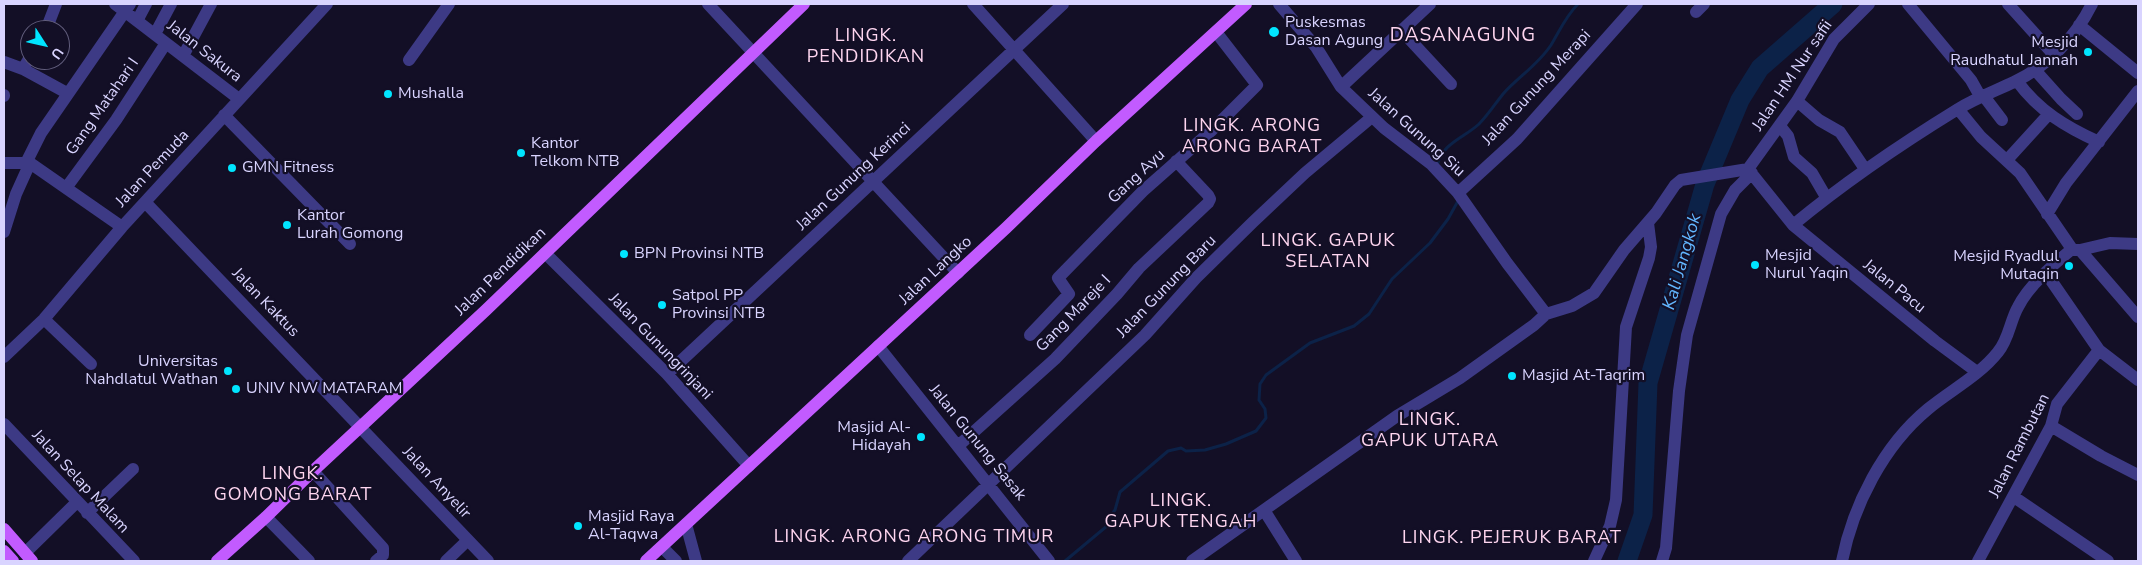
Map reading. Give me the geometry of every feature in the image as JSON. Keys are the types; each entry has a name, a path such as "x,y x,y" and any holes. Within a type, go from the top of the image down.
{"main road":[{"name":"Jalan Pendidikan","path":"220,560 481,314 804,4"},
{"name":"Jalan Langko","path":"646,561 958,273 1096,141 1246,4"},
{"path":"4,528 29,557"},
{"path":"4,551 12,561"}],"street":[{"path":"50,20 56,4"},
{"path":"137,21 146,4"},
{"path":"155,34 171,4"},
{"path":"183,56 211,4"},
{"name":"Jalan Pemuda","path":"4,357 22,342 44,319 144,202 327,4"},
{"path":"409,60 449,4"},
{"path":"708,4 754,50 958,273"},
{"path":"973,4 1096,141"},
{"name":"Jalan Gunung Kerinci","path":"667,374 1063,4"},
{"name":"Jalan Gunung Siu","path":"1280,4 1316,47 1341,87 1372,117 1431,164 1460,194 1507,263 1546,314"},
{"path":"1341,87 1430,4"},
{"name":"Jalan Gunung Merapi","path":"1460,194 1517,139 1637,4"},
{"name":"Jalan HM Nur safii","path":"1662,561 1666,548 1679,391 1687,335 1721,214 1747,170 1797,101 1834,39 1869,4"},
{"path":"1908,4 2002,120"},
{"path":"2008,4 2054,55"},
{"path":"1793,224 1865,169 1958,109 1981,95 2016,81 2035,70 2054,55 2079,25 2092,4"},
{"path":"4,232 28,162 41,134 124,6"},
{"name":"Jalan Sakura","path":"124,6 137,21 239,99"},
{"path":"2079,25 2138,73"},
{"path":"1401,30 1451,84"},
{"name":"Gang Ayu","path":"1030,336 1069,294 1058,278 1143,191 1211,131 1257,85 1216,32"},
{"name":"Gang Matahari I","path":"66,188 116,120 166,43"},
{"path":"4,62 20,68"},
{"path":"25,70 67,93"},
{"path":"2035,70 2077,114"},
{"path":"2016,81 2048,115 2073,130 2099,142"},
{"path":"2047,214 2066,183 2138,91"},
{"path":"1797,101 1820,120 1840,132 1865,169"},
{"path":"1958,109 1981,137 2007,160 2027,182 2047,214 2076,250 2138,317"},
{"path":"224,115 350,244"},
{"path":"2007,160 2048,115"},
{"name":"Jalan Gunung Baru","path":"908,561 1145,335 1196,278 1253,222 1305,174 1372,117"},
{"path":"1780,126 1788,136 1794,157 1812,172 1826,197"},
{"name":"Gang Mareje I","path":"958,446 1054,359 1117,294 1138,268 1208,203 1210,199 1176,161"},
{"path":"4,163 28,162 122,227"},
{"path":"1192,561 1397,416 1460,378 1534,325 1546,314 1572,306 1594,293 1624,250 1648,223 1681,180 1747,170"},
{"name":"Jalan Pacu","path":"1747,170 1793,224 1935,341 1977,372"},
{"name":"Jalan Kaktus","path":"144,202 361,427"},
{"path":"1594,561 1610,526 1616,500 1626,327 1649,258 1651,247 1648,223"},
{"path":"1842,561 1851,522 1886,455 1926,410 1977,372 2002,348 2020,303 2046,273 2076,250 2110,243 2138,244"},
{"name":"Jalan Gunungrinjani","path":"545,253 667,374 749,466"},
{"path":"2046,273 2099,350 2138,380"},
{"path":"44,319 91,364"},
{"name":"Jalan Gunung Sasak","path":"878,346 1049,561"},
{"name":"Jalan Rambutan","path":"1978,561 2051,426 2057,404 2099,350"},
{"name":"Jalan Selap Malam","path":"4,424 134,561"},
{"path":"2051,426 2138,476"},
{"name":"Jalan Anyelir","path":"361,427 488,561"},
{"path":"87,513 132,469"},
{"path":"313,471 383,548 383,555 376,561"},
{"path":"2014,497 2108,561"},
{"path":"29,557 77,502"},
{"path":"1264,510 1296,561"},
{"path":"266,517 309,561"},
{"path":"686,524 696,561"},
{"path":"446,561 468,540"},
{"path":"662,547 676,561"}],"waterway":[{"path":"1437,166 1440,158 1449,146 1479,124 1503,94 1540,59 1578,4"},
{"name":"Kali Jangkok","path":"1627,561 1643,515 1648,383 1705,184 1740,100 1760,68 1833,4"},
{"path":"1065,561 1107,526 1108,519 1115,510 1120,492 1168,451 1181,448 1186,451 1205,450 1226,444 1256,431 1266,418 1265,409 1259,400 1260,384 1266,375 1310,343 1354,326 1369,314 1392,279 1430,243 1448,219 1458,201"}],"place":[{"name":"Puskesmas Dasan Agung","path":"1274,32"},
{"name":"Mesjid Raudhatul Jannah","path":"2088,52"},
{"name":"Mushalla","path":"388,94"},
{"name":"Kantor Telkom NTB","path":"521,153"},
{"name":"GMN Fitness","path":"232,168"},
{"name":"Kantor Lurah Gomong","path":"287,225"},
{"name":"BPN Provinsi NTB","path":"624,254"},
{"name":"Mesjid Nurul Yaqin","path":"1755,265"},
{"name":"Mesjid Ryadlul Mutaqin","path":"2069,266"},
{"name":"Satpol PP Provinsi NTB","path":"662,305"},
{"name":"Universitas Nahdlatul Wathan","path":"228,371"},
{"name":"Masjid At-Taqrim","path":"1512,376"},
{"name":"UNIV NW MATARAM","path":"236,389"},
{"name":"Masjid Al- Hidayah","path":"921,437"},
{"name":"Masjid Raya Al-Taqwa","path":"578,526"}],"district":[{"name":"DASANAGUNG","path":"1463,36"},
{"name":"LINGK. PENDIDIKAN","path":"866,47"},
{"name":"LINGK. ARONG ARONG BARAT","path":"1252,137"},
{"name":"LINGK. GAPUK SELATAN","path":"1328,252"},
{"name":"LINGK. GAPUK UTARA","path":"1430,431"},
{"name":"LINGK. GOMONG BARAT","path":"293,485"},
{"name":"LINGK. GAPUK TENGAH","path":"1181,512"},
{"name":"LINGK. ARONG ARONG TIMUR","path":"914,538"},
{"name":"LINGK. PEJERUK BARAT","path":"1512,539"}]}
